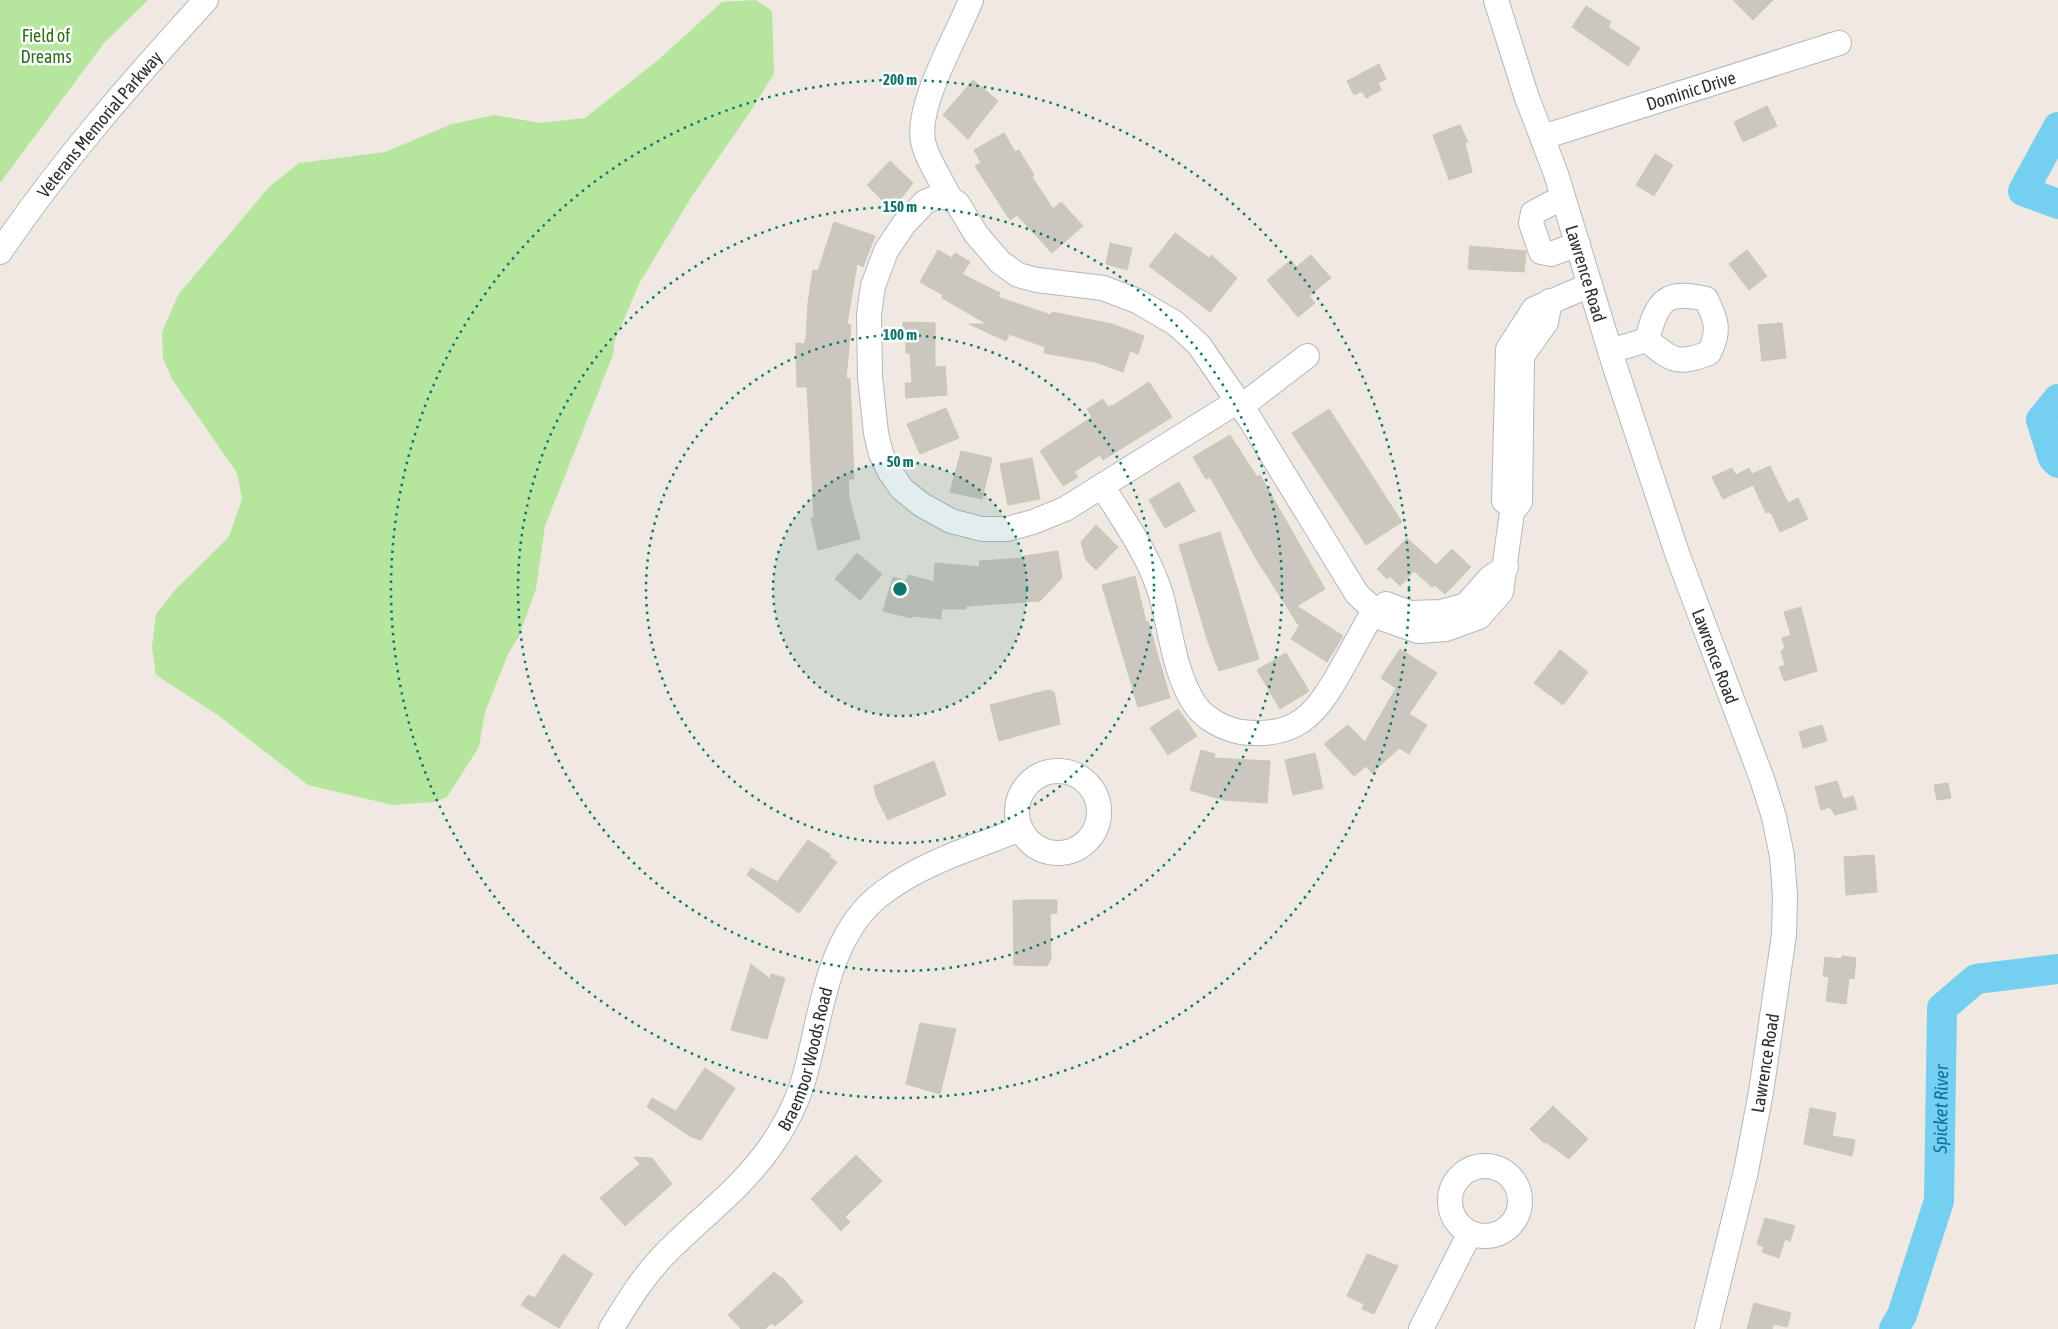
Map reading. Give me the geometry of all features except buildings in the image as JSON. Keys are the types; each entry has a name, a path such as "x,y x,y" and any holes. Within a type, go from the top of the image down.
{"street":[{"name":"Veterans Memorial Parkway","path":"0,252 100,120 206,0"},
{"path":"971,0 930,96 922,124 923,142 949,197 958,204 976,234 1000,262 1018,275 1038,280 1103,288 1137,301 1175,323 1199,345 1240,404 1357,594 1384,619 1418,631 1446,629 1479,616 1501,592 1506,567 1512,512 1504,505 1508,349 1534,309 1590,285"},
{"name":"Lawrence Road","path":"1496,0 1526,95 1543,137 1563,197 1610,351 1678,556 1762,779 1774,817 1782,856 1785,895 1784,935 1762,1092 1746,1171 1707,1329"},
{"name":"Dominic Drive","path":"1543,137 1839,43"},
{"path":"949,197 937,197 925,202 904,224 886,251 873,286 869,314 870,377 876,433 881,454 890,472 902,489 922,505 950,521 982,529 1007,529 1033,522 1065,508 1240,404 1307,356"},
{"path":"1563,197 1533,214 1531,223 1541,252 1551,254 1578,244"},
{"path":"1610,351 1647,340"},
{"path":"1102,486 1137,542 1151,570 1160,595 1183,685 1195,706 1206,717 1223,726 1258,734 1295,726 1309,717 1322,703 1374,610"},
{"path":"1357,594 1410,613 1441,612 1466,605 1490,578 1506,567"},
{"name":"Braemoor Woods Road","path":"611,1329 648,1272 742,1183 782,1129 802,1085 835,961 854,923 867,906 889,888 927,866 1021,829"},
{"path":"1420,1329 1470,1233"}],"green space":[{"name":"Field of Dreams","path":"0,0 148,0 104,43 0,183"},
{"path":"756,0 772,11 774,74 692,196 640,282 615,340 613,355 545,526 536,589 519,636 508,654 485,712 479,747 447,797 434,802 393,805 308,785 219,716 156,675 152,647 156,614 175,590 229,537 242,499 237,473 172,379 163,358 162,332 178,295 269,187 299,163 385,152 452,124 495,115 540,123 585,118 658,60 722,2"}],"waterway":[{"name":"Spicket River","path":"2058,127 2023,191 2058,204"},
{"name":"Spicket River","path":"2058,399 2041,420 2053,458 2058,463"},
{"name":"Spicket River","path":"1894,1329 1902,1315 1939,1201 1942,1008 1976,979 2058,969"}]}
